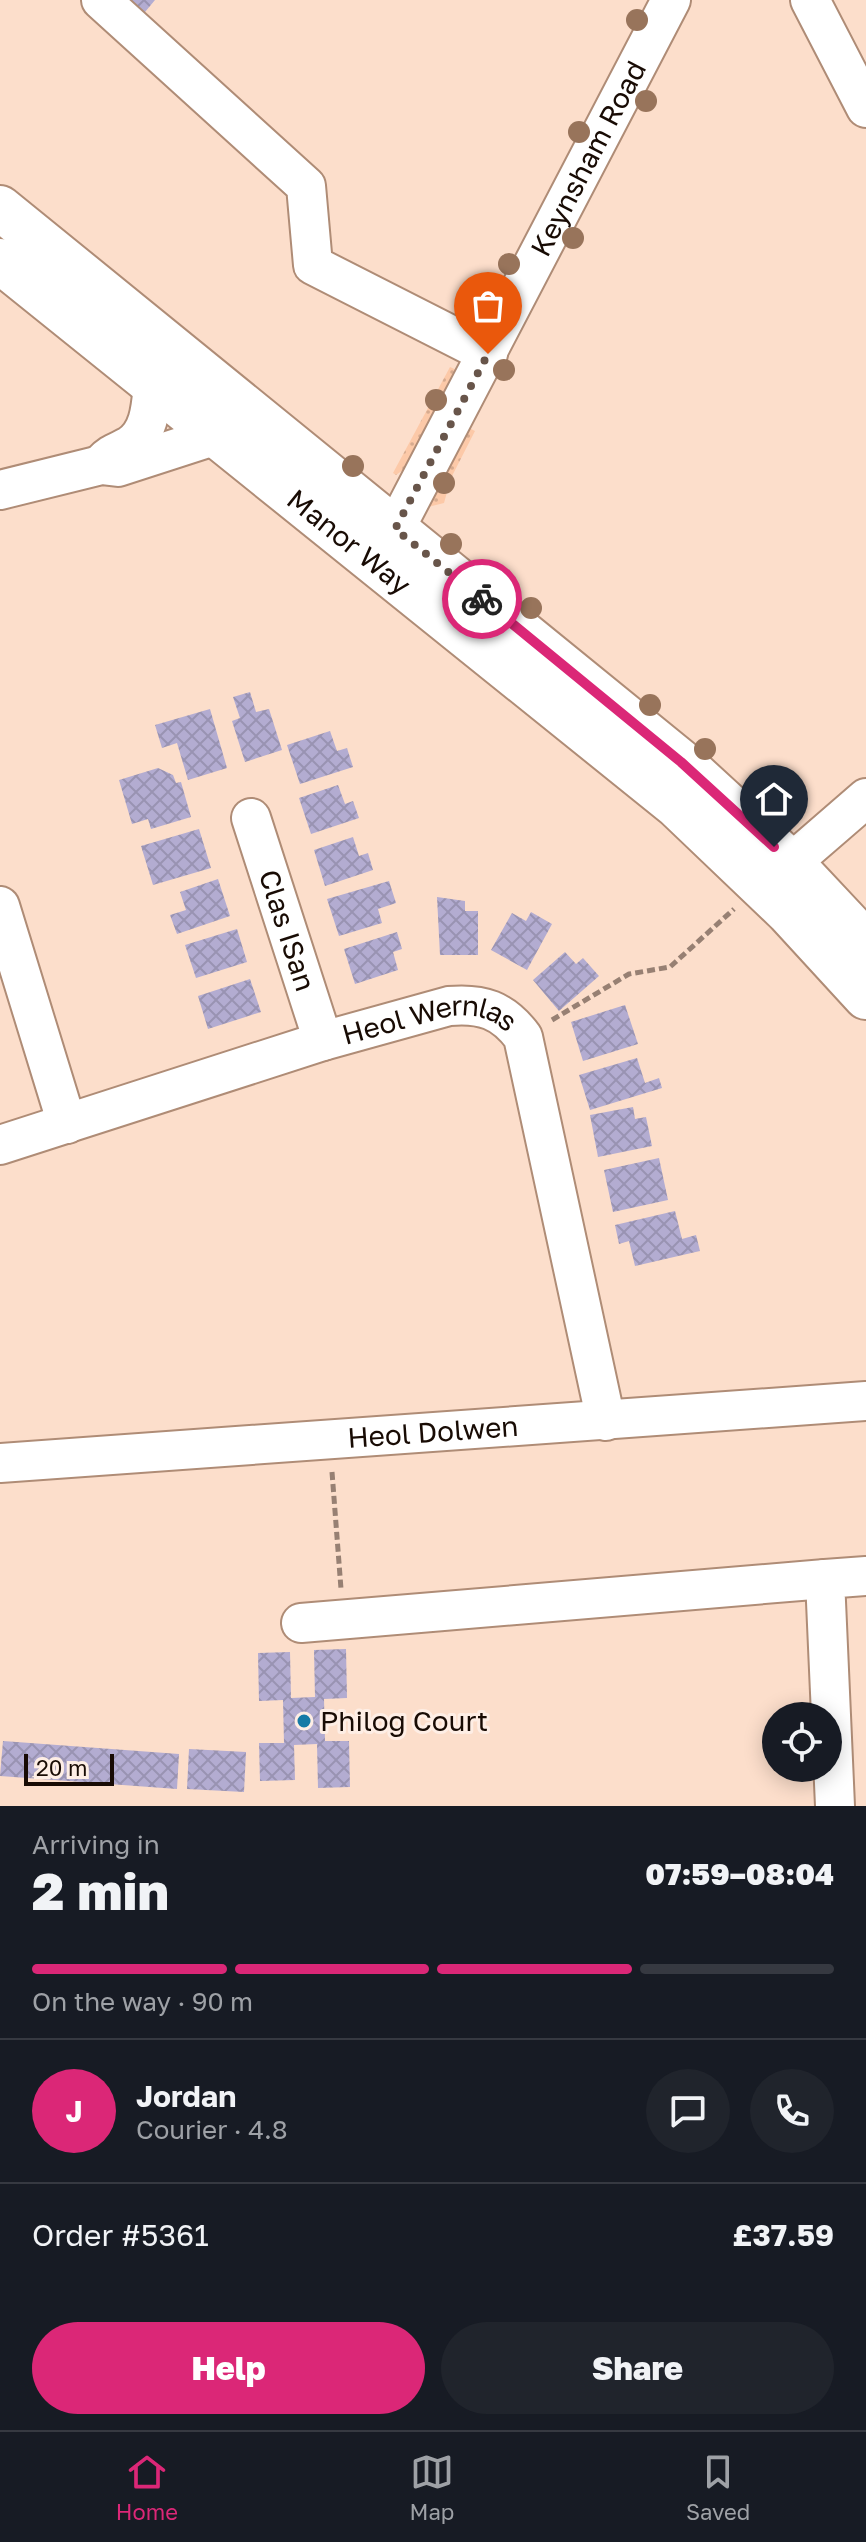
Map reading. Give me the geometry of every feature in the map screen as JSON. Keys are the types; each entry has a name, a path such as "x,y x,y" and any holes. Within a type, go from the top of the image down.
{"highway":[{"name":"Manor Way","path":"0,208 681,762 791,863 866,943"},
{"name":"Manor Way","path":"0,261 676,805 788,912 866,997"}],"street":[{"path":"101,0 306,186 313,265 488,354"},
{"name":"Keynsham Road","path":"395,529 671,0"},
{"path":"810,0 866,108"},
{"path":"101,465 112,452 139,438 151,412 153,384"},
{"path":"0,490 101,465 118,467 217,435"},
{"path":"791,863 866,798"},
{"name":"Clas ISan","path":"251,818 323,1041"},
{"path":"0,906 67,1124"},
{"name":"Heol Wernlas","path":"0,1145 323,1041 449,1006 471,1004 496,1010 523,1037 606,1421"},
{"name":"Heol Dolwen","path":"0,1463 866,1401"},
{"path":"301,1623 866,1576"},
{"path":"825,1579 835,1806"}],"path":[{"path":"523,1037 629,974 670,967 741,902"},
{"path":"329,1439 343,1619"}],"shaded area":[{"path":"450,367 459,371 406,468 396,475 393,473"},
{"path":"469,428 475,431 451,478 444,503 428,507"}],"building":[{"path":"118,0 155,0 140,18"},
{"path":"250,692 256,712 269,709 282,750 245,762 232,721 240,718 233,697"},
{"path":"210,709 227,768 188,780 177,743 162,748 155,725"},
{"path":"330,731 337,751 347,748 353,767 300,784 287,745"},
{"path":"158,768 173,775 176,783 181,782 191,817 151,829 148,819 132,824 119,780"},
{"path":"338,785 345,804 353,801 359,818 311,834 299,798"},
{"path":"199,829 211,868 153,885 141,846"},
{"path":"353,837 359,856 368,853 373,870 325,886 314,850"},
{"path":"218,879 230,916 177,934 170,915 186,910 180,892"},
{"path":"389,881 396,903 378,909 382,923 339,936 327,899"},
{"path":"437,897 465,901 465,911 478,911 478,955 440,955"},
{"path":"531,912 552,924 527,970 491,950 512,913 526,921"},
{"path":"237,929 247,962 196,978 185,945"},
{"path":"397,932 402,949 393,952 398,970 355,984 344,949"},
{"path":"565,952 576,964 583,958 599,976 559,1011 533,980"},
{"path":"250,979 261,1012 208,1029 198,996"},
{"path":"625,1005 638,1044 583,1061 571,1022"},
{"path":"637,1058 645,1083 659,1078 662,1088 590,1110 579,1075"},
{"path":"633,1107 635,1119 646,1117 652,1146 598,1157 590,1115"},
{"path":"659,1158 668,1200 613,1212 604,1170"},
{"path":"675,1211 682,1239 696,1235 700,1251 635,1266 629,1241 619,1244 615,1225"},
{"name":"Philog Court","path":"346,1649 347,1698 324,1699 325,1741 349,1741 350,1787 318,1788 317,1744 294,1745 295,1780 260,1781 259,1743 284,1743 283,1700 259,1701 258,1653 290,1652 291,1698 315,1697 314,1650"},
{"path":"3,1741 179,1754 177,1789 0,1776"},
{"path":"189,1749 246,1752 244,1792 187,1789"}],"way so far":[{"path":"482,599 395,529 488,354"}],"place":[{"name":"Philog Court","path":"304,1721"}],"route":[{"path":"482,599 681,762 774,847"}]}
